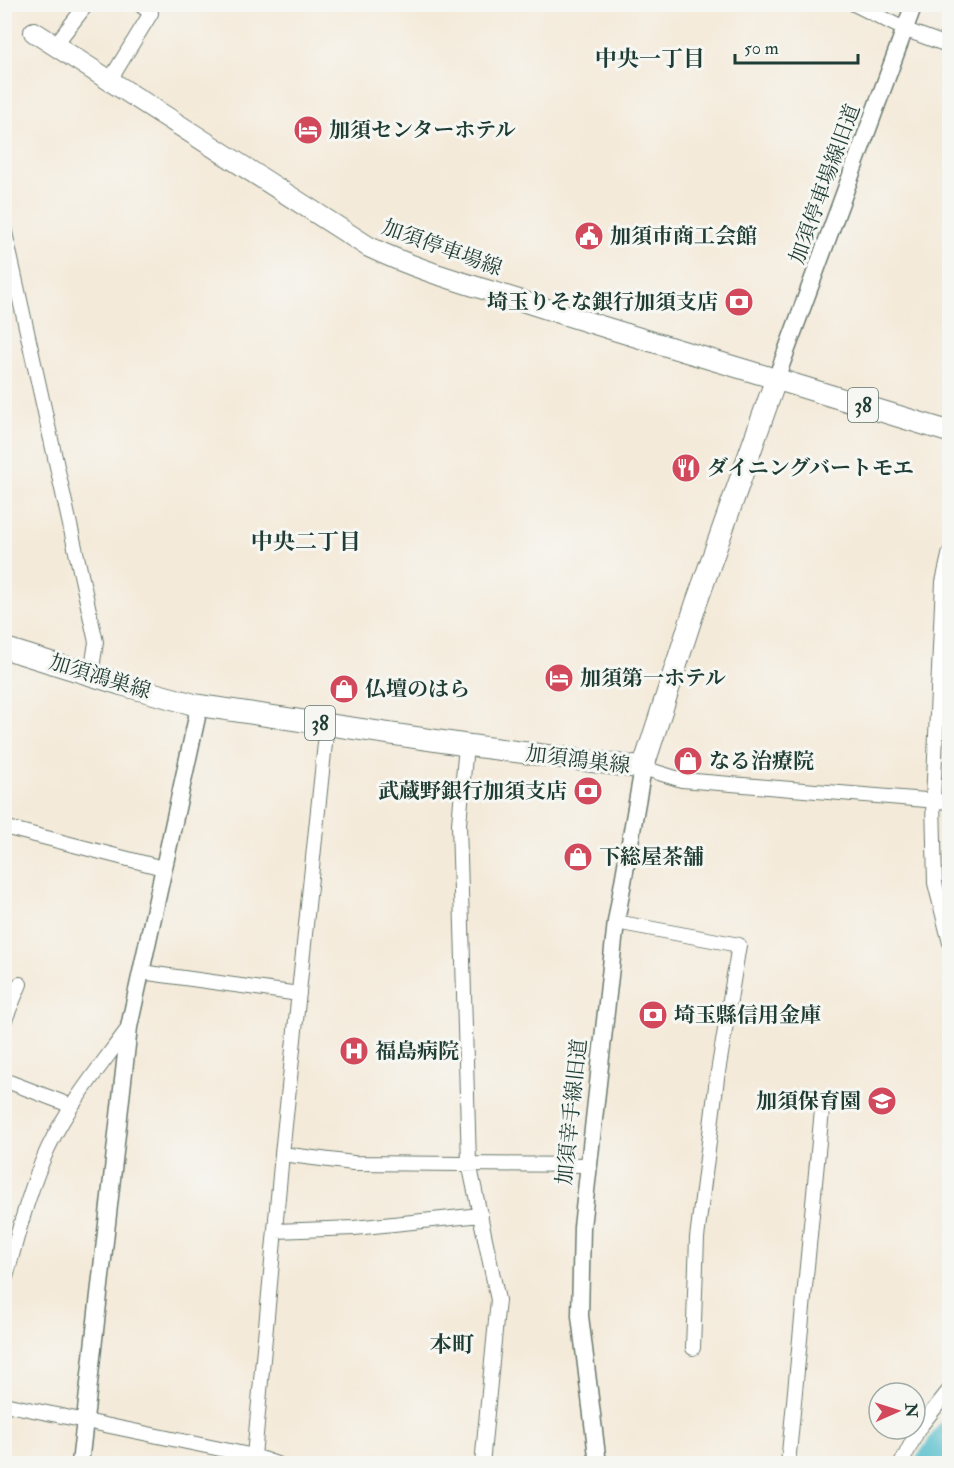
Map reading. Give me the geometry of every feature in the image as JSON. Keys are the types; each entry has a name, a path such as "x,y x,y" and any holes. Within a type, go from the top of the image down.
{"main road":[{"name":"加須停車場線","path":"34,32 369,247 413,267 776,379"},
{"name":"38","path":"776,379 950,432"},
{"name":"加須鴻巣線","path":"4,648 196,705 466,745 643,768 696,604 776,379"}],"street":[{"path":"55,45 87,4"},
{"path":"110,80 151,13 139,4"},
{"path":"854,4 906,30 950,46"},
{"name":"加須停車場線旧道","path":"776,379 914,4"},
{"path":"4,228 96,642 91,675"},
{"path":"950,551 943,582 933,801 935,883 950,943"},
{"path":"80,1464 129,1027 197,717 196,705"},
{"path":"254,1456 274,1232 327,724"},
{"path":"466,745 459,824 469,1163 498,1300 482,1464"},
{"path":"643,768 682,780 950,802"},
{"name":"加須幸手線旧道","path":"598,1464 580,1316 582,1227 616,922 643,768"},
{"path":"4,827 163,868"},
{"path":"616,922 739,945 717,1078 697,1238 693,1348"},
{"path":"141,972 298,994"},
{"path":"4,1022 20,984"},
{"path":"4,1285 9,1244 42,1161 72,1106 129,1027"},
{"path":"4,1080 72,1106"},
{"path":"788,1464 822,1110"},
{"path":"282,1154 353,1163 588,1165"},
{"path":"274,1232 354,1228 481,1215"},
{"path":"901,1464 919,1428 950,1389"},
{"path":"4,1404 254,1456 277,1464"}],"waterway":[{"path":"930,1464 950,1434"}],"place":[{"name":"加須センターホテル","path":"308,130"},
{"name":"加須市商工会館","path":"589,236"},
{"name":"埼玉りそな銀行加須支店","path":"739,302"},
{"name":"ダイニングバートモエ","path":"686,468"},
{"name":"加須第一ホテル","path":"559,678"},
{"name":"仏壇のはら","path":"344,689"},
{"name":"なる治療院","path":"688,761"},
{"name":"武蔵野銀行加須支店","path":"588,791"},
{"name":"下総屋茶舗","path":"578,857"},
{"name":"埼玉縣信用金庫","path":"653,1015"},
{"name":"福島病院","path":"354,1051"},
{"name":"加須保育園","path":"882,1101"}],"district":[{"name":"中央一丁目","path":"650,59"},
{"name":"中央二丁目","path":"306,542"},
{"name":"本町","path":"452,1345"}]}
